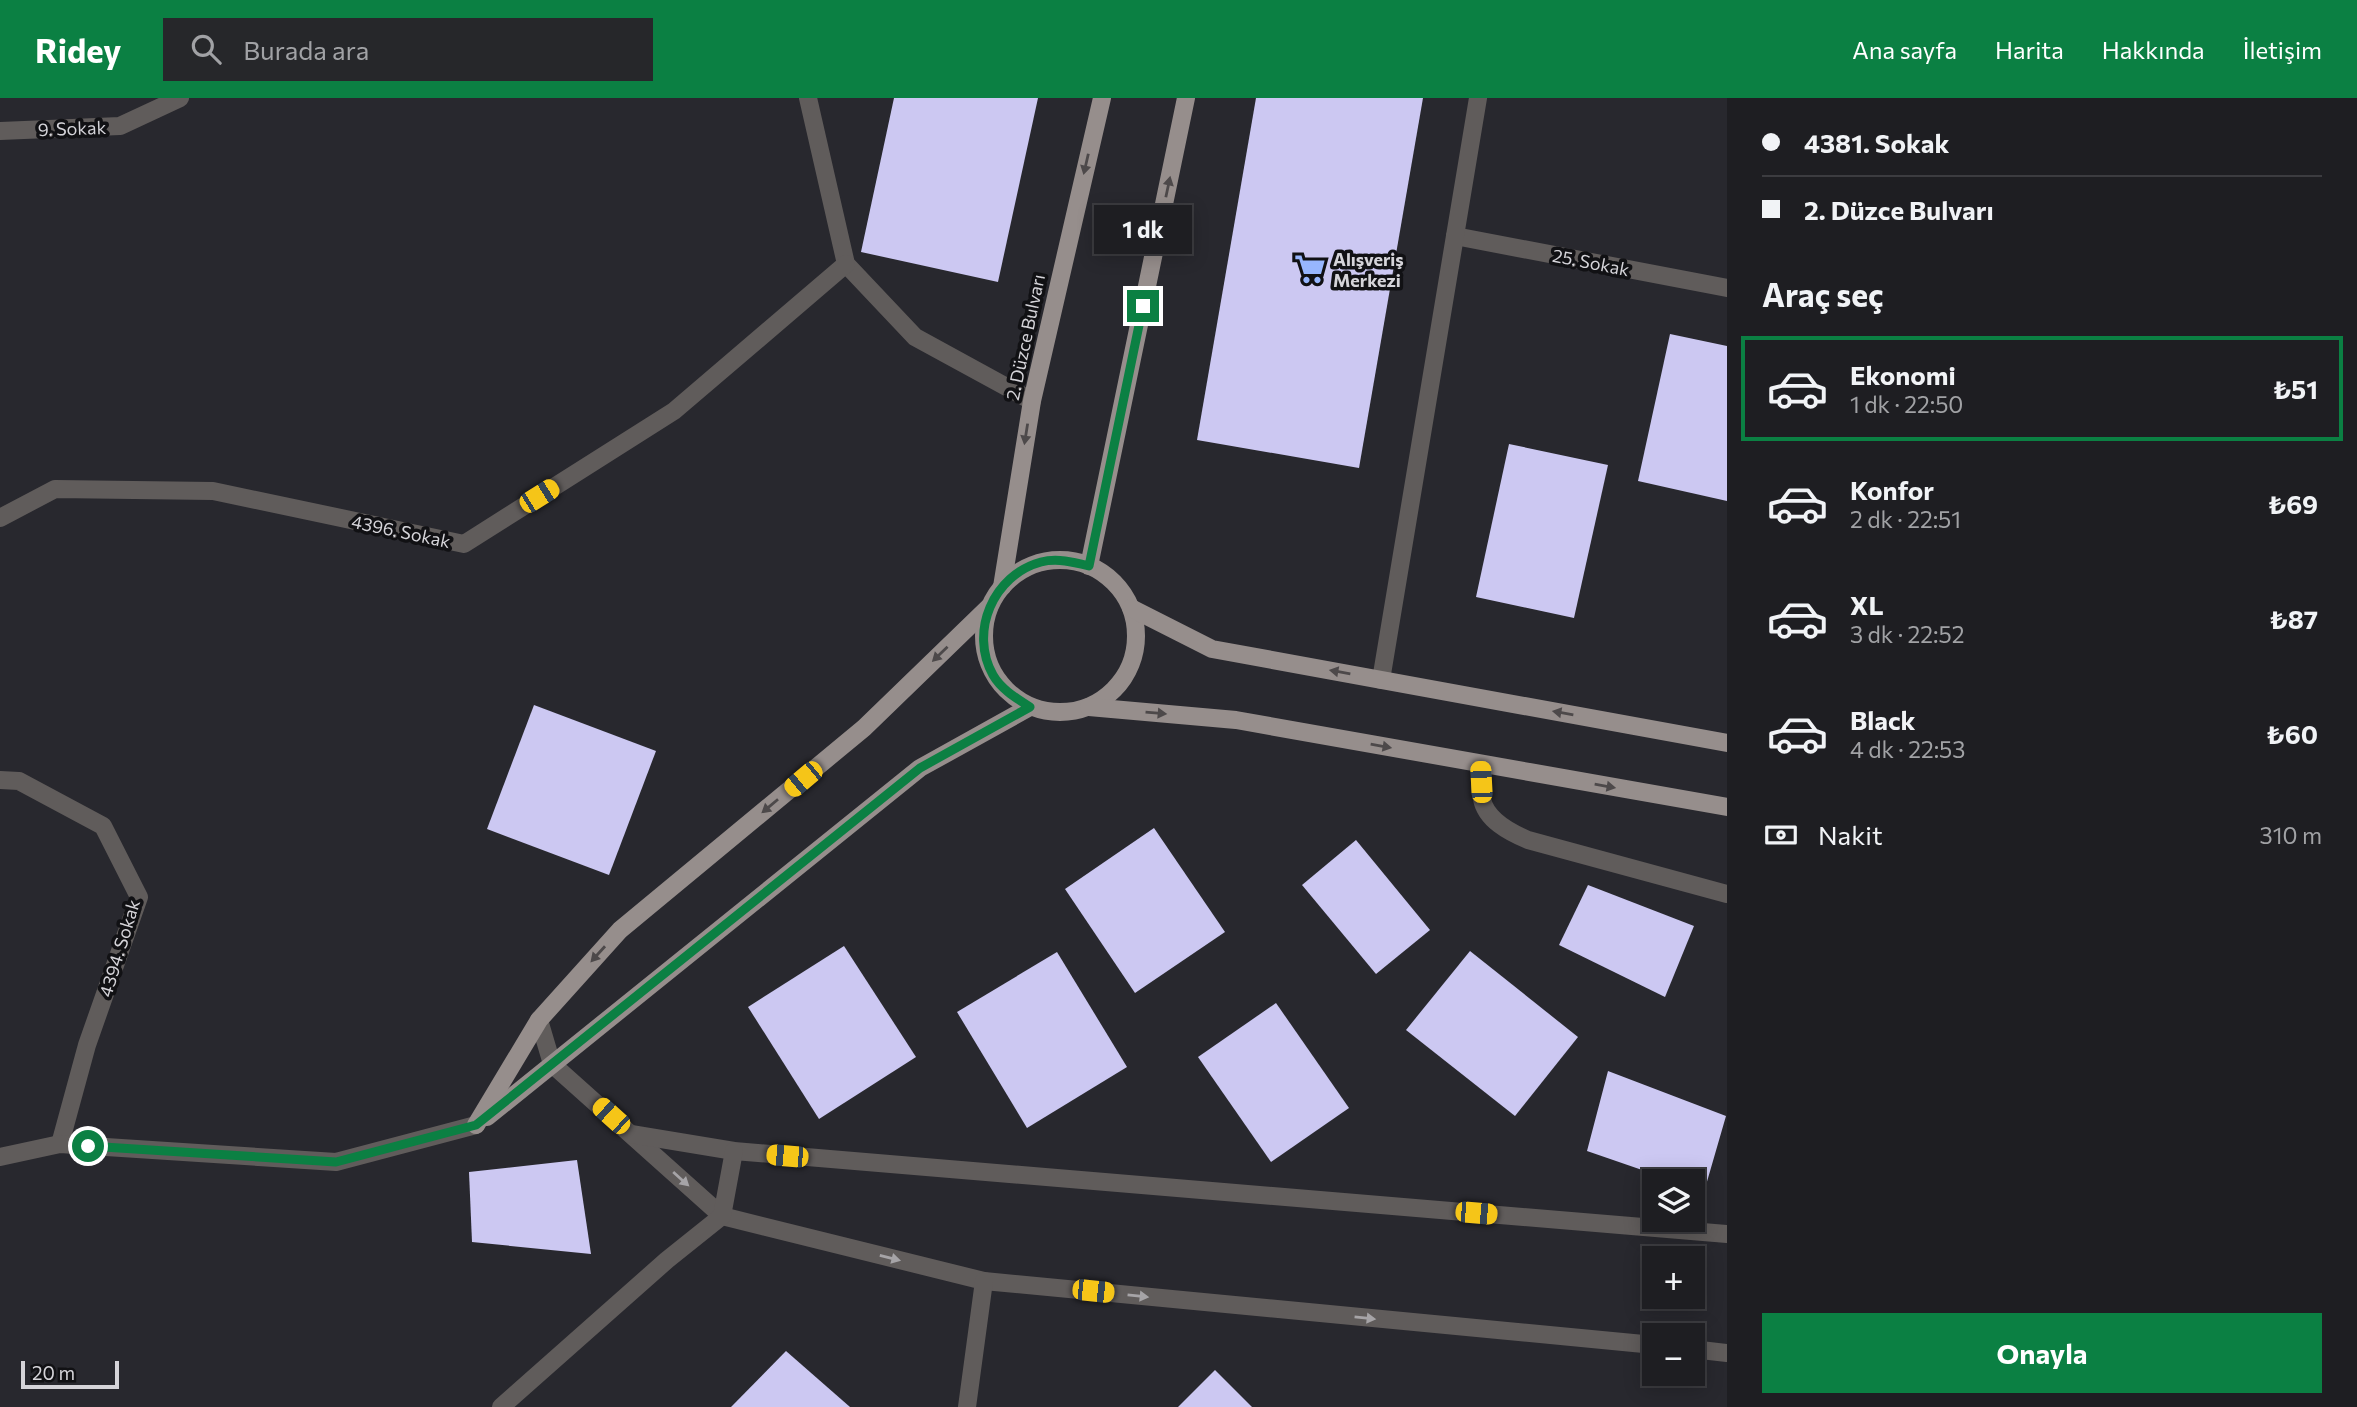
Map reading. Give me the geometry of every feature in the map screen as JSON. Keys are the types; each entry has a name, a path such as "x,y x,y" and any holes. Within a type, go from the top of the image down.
{"main road":[{"name":"2. Düzce Bulvarı","path":"1002,587 1032,401 1102,98"},
{"path":"1089,566 1186,98"},
{"path":"476,1125 539,1020 620,930 864,728 989,607 1002,587 1020,571 1042,562 1066,560 1089,566 1107,576 1131,608 1136,631 1134,655 1125,677 1109,695 1088,707 1069,712 1049,712 1030,707 1009,694 994,676 985,654 983,630 989,607"},
{"path":"1131,608 1212,649 1727,743"},
{"path":"476,1125 920,768 1030,707"},
{"path":"1088,707 1236,720 1727,807"}],"street":[{"name":"9. Sokak","path":"0,131 120,126 180,98"},
{"path":"808,98 846,264 915,337 1032,401"},
{"path":"1381,680 1478,98"},
{"name":"25. Sokak","path":"1455,236 1727,288"},
{"name":"4396. Sokak","path":"0,518 55,489 213,491 464,544 674,411 846,264"},
{"path":"1480,764 1482,800 1499,825 1513,834 1727,894"},
{"name":"4394. Sokak","path":"0,780 19,781 103,826 139,897 87,1045 61,1144"},
{"path":"539,1020 552,1064 722,1216 984,1281 1642,1344"},
{"path":"0,1157 61,1144 336,1162 476,1125"},
{"path":"631,1134 734,1151 1727,1234"},
{"path":"501,1407 667,1260 722,1216 734,1151"},
{"path":"967,1407 984,1281"},
{"path":"1705,1350 1727,1353"}],"building":[{"path":"894,98 1038,98 998,282 861,252"},
{"name":"Alışveriş Merkezi","path":"1256,98 1423,98 1359,468 1197,440"},
{"path":"1670,334 1727,346 1727,501 1638,481"},
{"path":"1509,444 1608,465 1574,618 1476,597"},
{"path":"534,705 656,751 609,875 487,829"},
{"path":"1154,828 1225,932 1135,993 1065,889"},
{"path":"1356,840 1430,930 1376,974 1302,885"},
{"path":"1588,885 1694,926 1665,997 1559,945"},
{"path":"844,946 916,1057 819,1119 748,1007"},
{"path":"1470,951 1578,1037 1515,1116 1406,1030"},
{"path":"1057,952 1127,1067 1027,1128 957,1012"},
{"path":"1276,1003 1349,1108 1271,1162 1198,1057"},
{"path":"1608,1071 1726,1116 1705,1189 1705,1169 1642,1170 1587,1151"},
{"path":"577,1160 591,1254 472,1242 469,1172"},
{"path":"786,1351 850,1407 731,1407"},
{"path":"1215,1370 1252,1407 1178,1407"}],"place":[{"name":"Alışveriş Merkezi","path":"1310,269"}],"route":[{"path":"88,1146 336,1162 476,1125 920,768 1030,707 1009,694 994,676 985,654 983,630 989,607 1002,587 1020,571 1042,562 1066,560 1089,566 1143,306"}]}
